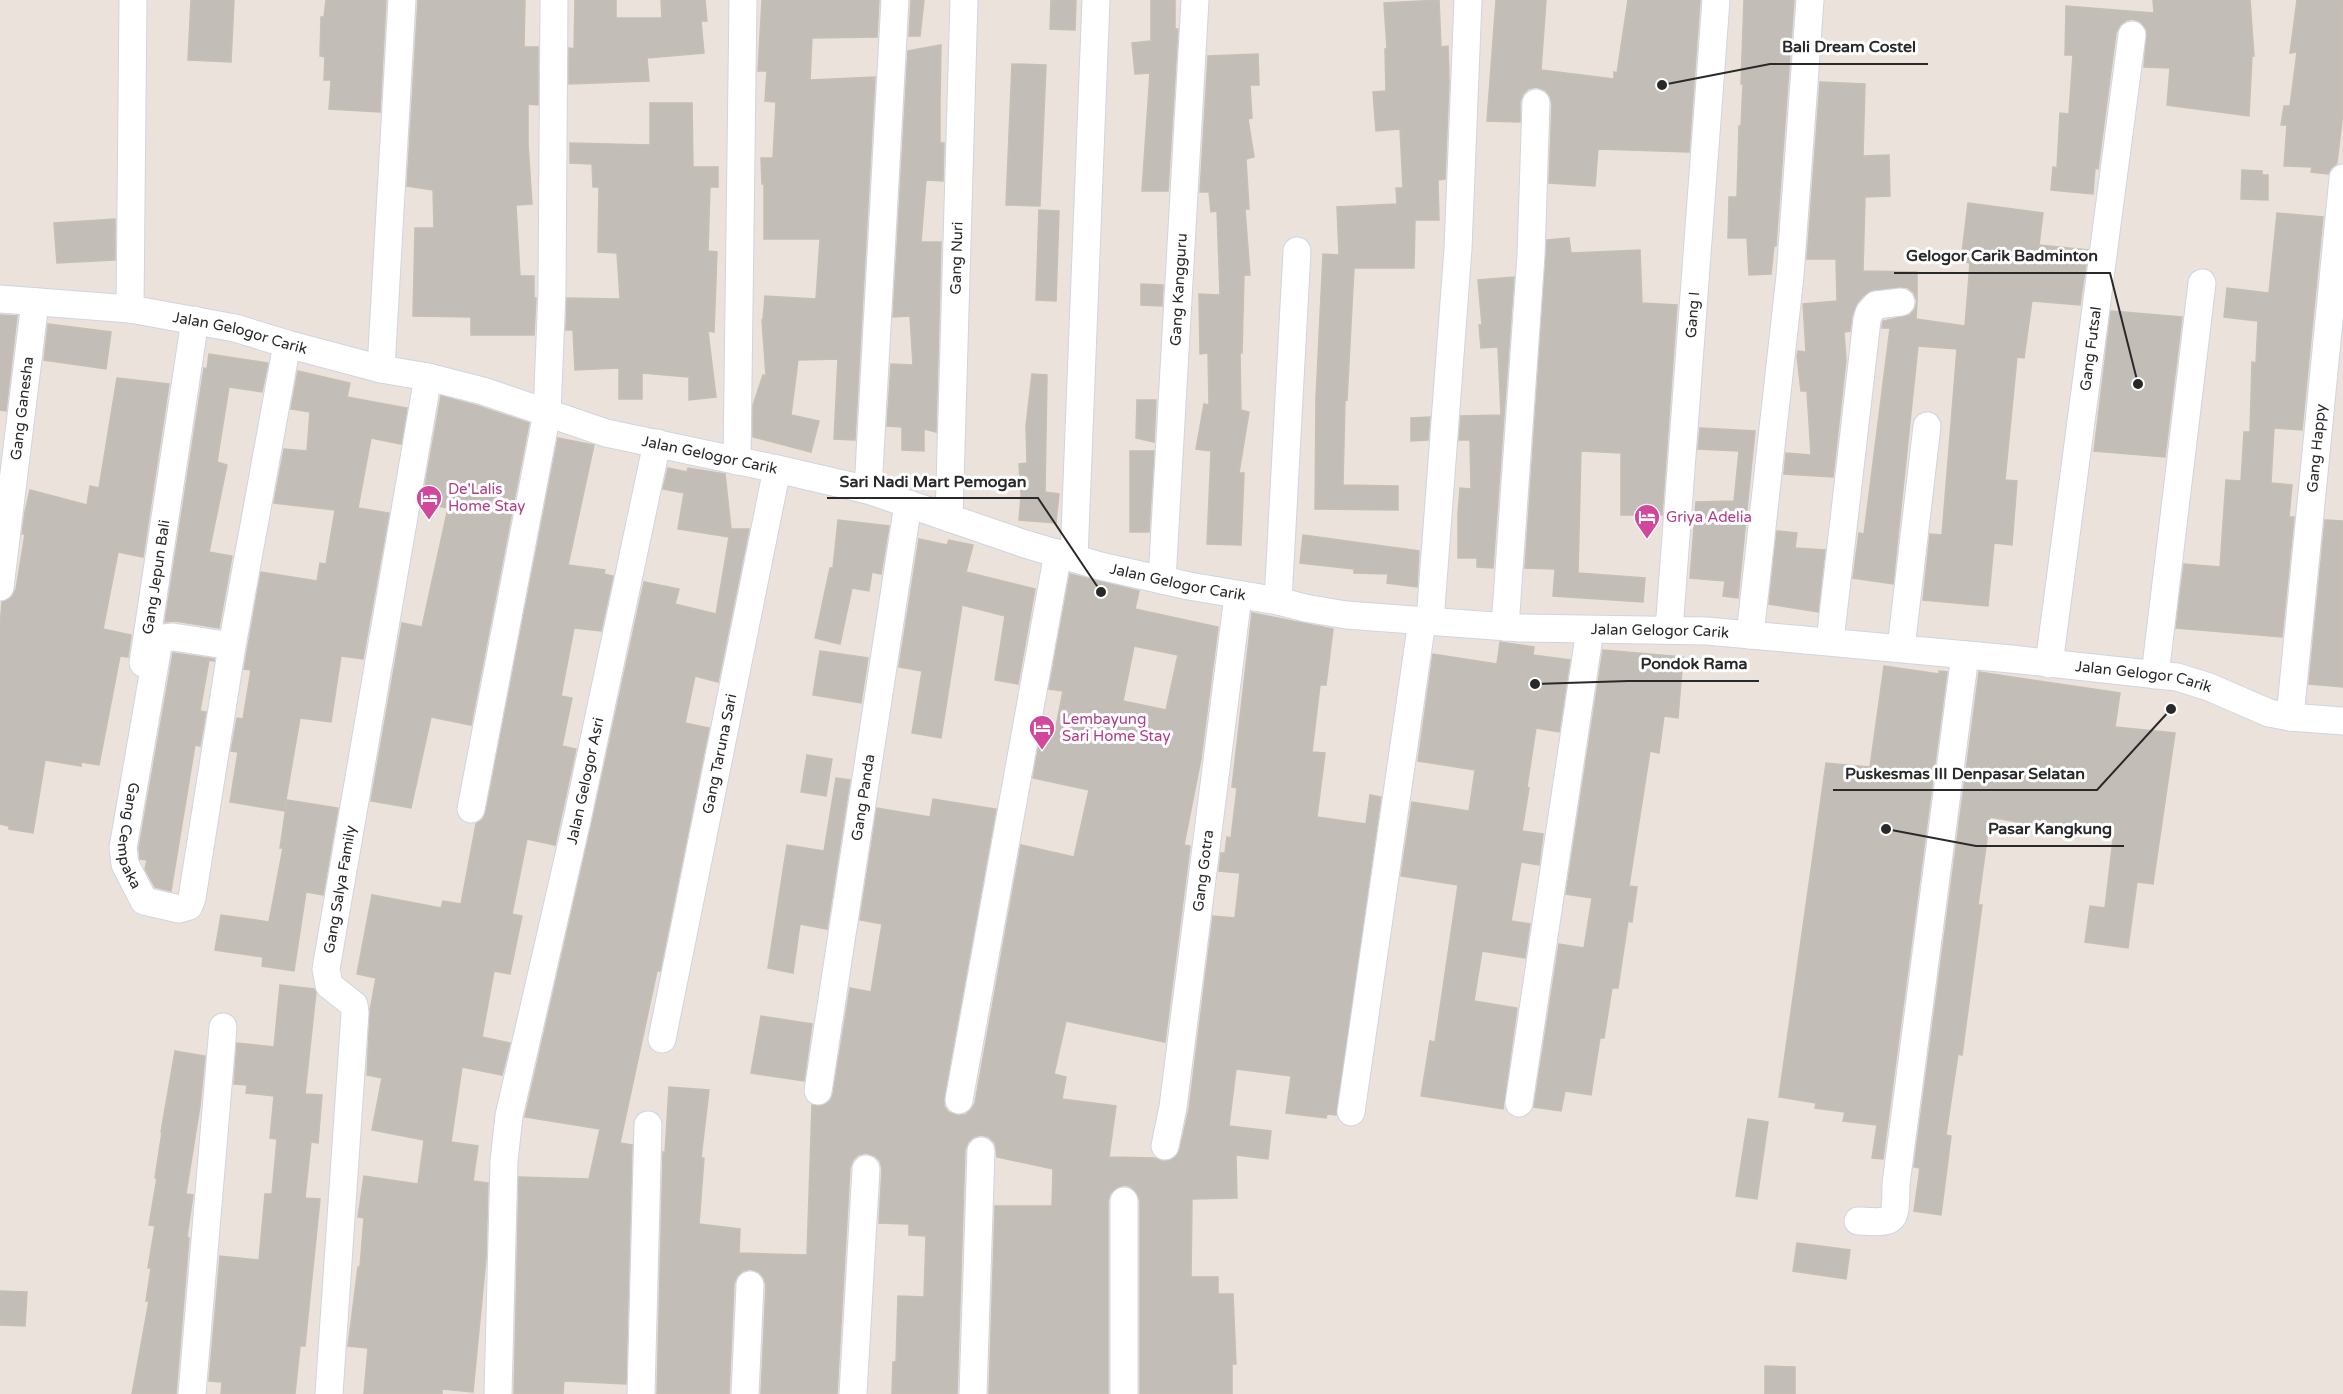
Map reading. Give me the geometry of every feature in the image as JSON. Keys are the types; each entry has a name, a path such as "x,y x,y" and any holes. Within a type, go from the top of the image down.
{"street":[{"path":"130,309 133,0"},
{"path":"381,369 402,0"},
{"path":"471,809 547,413 552,291 554,0"},
{"path":"737,461 743,0"},
{"path":"868,490 894,0"},
{"name":"Gang Nuri","path":"949,518 964,0"},
{"path":"960,1100 1066,556 1096,0"},
{"name":"Gang Kangguru","path":"1162,580 1195,0"},
{"path":"1351,1112 1426,621 1458,249 1468,0"},
{"name":"Gang I","path":"1669,630 1716,0"},
{"path":"1750,635 1790,276 1810,0"},
{"name":"Gang Futsal","path":"2049,664 2132,35"},
{"path":"1505,627 1531,255 1536,103"},
{"name":"Gang Happy","path":"2290,717 2343,178"},
{"path":"1278,601 1297,250"},
{"path":"2155,675 2202,283"},
{"name":"Jalan Gelogor Carik","path":"0,299 130,309 235,328 381,369 428,377 483,391 606,433 868,490 1066,556 1238,596 1278,601 1346,615 1505,627 1669,630 1750,635 1830,641 2177,677 2209,687 2269,712 2290,717 2343,721"},
{"name":"Gang Ganesha","path":"0,586 35,302"},
{"path":"1830,641 1867,320 1869,313 1876,305 1901,302"},
{"name":"Gang Jepun Bali","path":"113,834 151,618 195,320"},
{"name":"Gang Cempaka","path":"232,646 173,637 164,638 158,646 123,848 125,864 144,901 179,909 189,906 192,898 232,646 287,344"},
{"name":"Gang Salya Family","path":"329,1394 355,1013 354,1005 329,985 326,969 428,377"},
{"path":"1901,648 1927,426"},
{"name":"Jalan Gelogor Asri","path":"498,1394 504,1161 509,1116 577,820 657,443"},
{"name":"Gang Taruna Sari","path":"662,1039 777,469"},
{"name":"Gang Panda","path":"818,1091 908,504"},
{"name":"Gang Gotra","path":"1165,1146 1173,1107 1238,596"},
{"path":"1519,1103 1590,630"},
{"path":"1858,1221 1887,1222 1893,1219 1895,1213 1896,1184 1965,655"},
{"path":"192,1394 223,1027"},
{"path":"640,1394 648,1125"},
{"path":"973,1394 981,1151"},
{"path":"853,1394 866,1169"},
{"path":"1124,1201 1124,1394"},
{"path":"745,1394 750,1285"}],"building":[{"path":"191,0 234,0 231,62 188,60"},
{"path":"326,0 386,0 380,112 329,109 331,80 324,80 325,57 320,56 321,17 324,17"},
{"path":"418,0 525,0 524,47 538,47 538,105 528,104 532,204 516,205 520,276 534,276 534,298 536,298 534,335 471,335 471,317 413,316 415,228 434,228 433,190 407,186"},
{"path":"575,0 616,0 616,18 662,18 661,0 705,0 707,21 701,21 704,53 647,58 649,81 569,84 569,48 574,49"},
{"path":"762,0 879,0 877,37 812,38 810,80 875,77 855,440 834,439 838,359 798,360 791,415 819,421 811,452 753,437 753,405 763,375 766,376 762,320 765,296 816,299 820,239 764,239 764,184 762,184 761,158 773,158 776,102 765,101 767,71 758,71"},
{"path":"911,0 924,0 920,36 909,36"},
{"path":"1051,0 1076,0 1075,30 1050,29"},
{"path":"1151,0 1175,0 1175,29 1178,29 1168,191 1142,191 1150,73 1135,74 1132,43 1151,41"},
{"path":"1439,0 1441,47 1448,46 1449,82 1445,179 1438,180 1439,220 1415,220 1414,268 1354,268 1347,400 1345,399 1343,485 1398,486 1398,510 1315,509 1316,398 1323,254 1339,255 1337,207 1397,204 1396,188 1403,188 1400,129 1376,131 1373,92 1386,91 1385,49 1387,49 1384,3"},
{"path":"1496,0 1546,0 1541,70 1614,79 1614,72 1617,73 1628,0 1700,0 1689,152 1598,149 1595,186 1549,183 1552,104 1545,90 1536,87 1528,89 1523,94 1520,102 1520,122 1487,121"},
{"path":"1744,0 1794,0 1776,246 1774,246 1771,274 1749,275 1747,238 1728,238 1729,197 1737,197 1743,84 1741,84"},
{"path":"2153,0 2250,0 2254,56 2252,56 2249,116 2167,105 2170,68 2144,67 2147,30 2141,22 2133,19 2127,20 2120,25 2116,33 2093,194 2051,190 2053,167 2057,168 2060,113 2069,114 2073,55 2065,55 2066,6 2154,13"},
{"path":"2297,0 2343,0 2343,112 2337,163 2328,174 2311,172 2312,167 2284,166 2287,125 2281,125 2284,106 2290,106 2297,52 2290,53"},
{"path":"941,45 940,143 944,143 943,181 926,180 921,242 941,242 936,432 924,429 924,451 902,450 902,427 887,426 891,364 913,365 910,316 893,317 908,51"},
{"path":"1258,54 1259,85 1250,85 1252,118 1248,119 1254,157 1246,159 1249,209 1245,209 1250,275 1244,275 1242,353 1240,353 1241,410 1249,412 1239,473 1244,473 1241,545 1207,544 1211,451 1196,449 1204,404 1209,405 1208,353 1200,354 1199,294 1220,295 1217,211 1211,212 1209,192 1200,192 1208,56"},
{"path":"1012,64 1046,65 1040,206 1006,205"},
{"path":"1820,82 1865,84 1863,156 1889,155 1890,196 1865,197 1863,271 1917,272 1917,301 1914,293 1907,287 1873,290 1857,303 1850,331 1844,332 1846,360 1833,477 1784,474 1786,453 1811,455 1807,391 1801,391 1797,356 1798,351 1806,352 1803,304 1837,301 1836,259 1807,259"},
{"path":"650,103 692,103 693,167 718,167 718,187 710,187 708,251 717,252 714,332 708,331 716,397 689,400 689,377 642,373 642,399 619,399 619,368 575,370 573,330 566,330 567,298 620,299 617,253 598,252 599,187 593,187 592,164 570,163 570,143 650,145"},
{"path":"2242,170 2262,171 2262,175 2268,175 2268,200 2241,199"},
{"path":"1968,203 2043,213 2039,245 2088,250 2080,305 2032,301 2024,358 2017,357 2005,480 2017,481 2012,545 1994,543 1988,606 1923,600 1930,534 1942,535 1957,349 1918,346 1893,584 1853,578 1859,533 1864,534 1890,328 1882,328 1883,321 1910,315 1917,301 1916,319 1965,326 1970,263 1961,261"},
{"path":"1039,210 1059,211 1056,301 1036,300"},
{"path":"2277,213 2323,217 2302,430 2274,428 2271,483 2292,485 2289,517 2294,517 2282,637 2176,628 2184,564 2220,567 2226,480 2241,481 2244,432 2250,432 2252,362 2256,363 2258,321 2224,317 2227,288 2269,293"},
{"path":"115,219 115,260 57,263 54,223"},
{"path":"1569,238 1571,253 1640,250 1642,303 1677,305 1662,515 1621,515 1621,453 1581,451 1578,573 1645,578 1643,602 1553,596 1555,569 1525,568 1547,240"},
{"path":"1514,277 1493,568 1477,567 1477,558 1458,558 1460,488 1471,489 1470,440 1459,440 1461,416 1501,415 1498,347 1481,348 1479,325 1482,325 1478,280"},
{"path":"1141,284 1163,285 1162,306 1141,305"},
{"path":"2111,311 2182,317 2165,457 2094,451"},
{"path":"0,315 17,316 6,411 0,410"},
{"path":"48,324 111,332 106,369 44,360"},
{"path":"209,354 268,363 262,392 229,387 217,462 227,465 209,552 232,556 219,628 175,621 165,622 204,368 207,369"},
{"path":"298,371 350,383 347,397 407,408 401,444 371,438 358,508 389,513 363,659 341,656 331,722 300,718 284,811 230,802 238,752 231,751 237,718 243,719 251,670 244,669 261,572 317,581 320,563 326,564 335,510 274,503 284,449 307,451 310,412 291,409"},
{"path":"1032,374 1047,375 1045,492 1059,494 1056,523 1019,520 1021,496 1019,464 1027,463 1026,426"},
{"path":"117,378 169,384 143,557 118,552 103,629 131,635 128,657 120,656 99,765 81,762 81,766 45,760 33,833 9,829 9,826 0,824 2,602 12,597 16,589 25,534 22,534 25,512 30,490 87,505 90,486 99,488"},
{"path":"441,396 529,423 471,725 431,717 411,808 371,801 402,623 422,627 448,508 422,503"},
{"path":"1137,400 1156,400 1154,442 1136,438"},
{"path":"1430,417 1428,440 1411,441 1411,418"},
{"path":"1700,428 1755,431 1738,598 1723,596 1725,581 1690,578 1696,502 1734,501 1739,451 1698,449"},
{"path":"558,438 594,445 568,565 605,570 604,574 613,576 601,631 574,628 561,696 572,698 562,746 576,749 555,845 527,839 512,914 522,916 510,974 494,971 482,1037 510,1043 502,1075 462,1067 451,1142 478,1146 473,1181 488,1183 486,1258 473,1392 442,1389 442,1394 364,1394 368,1348 348,1346 358,1267 360,1267 364,1218 358,1217 364,1176 418,1184 424,1140 372,1130 382,1078 367,1075 370,1010 376,978 357,974 372,895 441,908 443,901 461,904 476,824 483,819 486,812"},
{"path":"1130,451 1154,451 1149,532 1130,532"},
{"path":"668,468 687,472 688,468 725,474 731,529 749,529 718,682 695,676 685,723 709,728 660,971 657,971 620,1143 632,1145 626,1384 564,1381 563,1394 514,1394 519,1177 589,1179 600,1129 525,1117 644,582 679,589 675,604 716,614 729,537 678,529 684,493 663,489"},
{"path":"838,520 889,526 881,574 872,572 869,591 852,588 840,644 815,638 830,568 833,568"},
{"path":"2325,520 2343,521 2343,687 2309,684"},
{"path":"1777,531 1797,533 1795,548 1825,550 1818,612 1769,604"},
{"path":"1303,535 1419,551 1417,587 1387,583 1388,574 1354,573 1354,569 1300,563"},
{"path":"919,539 947,545 949,540 973,545 966,572 1035,589 1018,684 995,680 1005,616 962,605 941,738 912,733 922,671 899,667"},
{"path":"1070,574 1139,591 1135,609 1218,627 1201,759 1184,845 1190,846 1165,1042 1066,1021 1054,1074 1066,1077 1062,1099 1116,1106 1109,1157 1155,1158 1169,1161 1176,1157 1180,1149 1189,1109 1213,916 1235,918 1240,873 1219,871 1221,853 1225,853 1227,837 1231,838 1237,788 1232,787 1252,613 1333,629 1326,685 1320,685 1312,752 1325,753 1317,817 1366,824 1370,795 1381,797 1336,1115 1327,1114 1326,1118 1286,1113 1291,1076 1236,1069 1229,1126 1271,1131 1268,1159 1236,1155 1237,1198 1192,1199 1191,1277 1218,1277 1218,1294 1233,1294 1236,1364 1232,1364 1232,1394 1140,1394 1140,1201 1137,1193 1125,1185 1116,1188 1110,1194 1108,1201 1108,1394 989,1394 995,1206 1052,1206 1053,1169 997,1157 995,1143 989,1137 981,1135 968,1142 965,1150 957,1394 892,1394 893,1362 896,1362 898,1296 924,1297 926,1236 909,1235 909,1224 879,1223 882,1169 880,1161 875,1156 866,1153 858,1155 850,1168 837,1394 761,1394 766,1285 759,1272 750,1269 737,1276 734,1284 729,1394 657,1394 663,1152 665,1153 669,1087 709,1090 701,1158 704,1158 699,1224 740,1229 739,1253 807,1255 812,1105 824,1105 831,1100 850,988 871,992 882,924 860,920 877,808 930,817 933,799 996,809 944,1097 944,1106 948,1112 965,1115 971,1110 975,1103 1021,845 1074,857 1089,790 1033,778 1041,734 1054,737 1063,691 1049,689","holes":["1134,646 1178,655 1166,710 1123,701"]},
{"path":"1500,642 1534,647 1533,655 1570,660 1559,732 1536,728 1527,787 1529,788 1522,831 1543,834 1539,865 1521,862 1511,921 1530,924 1525,958 1482,951 1474,1001 1517,1008 1503,1109 1421,1096 1430,1041 1435,1042 1458,885 1401,876 1412,802 1469,811 1475,770 1418,761 1433,654 1497,664"},
{"path":"1603,650 1683,657 1678,718 1664,716 1659,753 1650,751 1629,886 1637,887 1632,922 1628,921 1618,988 1612,988 1604,1038 1600,1038 1591,1095 1565,1091 1561,1111 1534,1107 1559,944 1584,948 1592,898 1566,894"},
{"path":"820,651 868,658 861,703 813,695"},
{"path":"173,653 214,659 214,661 209,660 200,711 206,712 200,746 195,745 171,891 155,887 145,869 147,860 140,859 139,848"},
{"path":"1884,666 1939,674 1939,671 1947,672 1883,1159 1872,1158 1877,1125 1843,1121 1845,1112 1815,1108 1816,1103 1779,1097 1826,763 1870,767"},
{"path":"1979,672 2120,693 2115,727 2175,733 2153,884 2137,882 2128,948 2085,942 2090,906 2105,908 2113,839 1990,817 1978,905 1982,905 1962,1055 1958,1054 1946,1135 1951,1136 1941,1215 1914,1211 1920,1168 1914,1167"},
{"path":"807,755 832,759 826,796 801,792"},
{"path":"836,778 850,780 827,929 800,924 793,973 768,968 787,845 824,851"},
{"path":"287,800 338,808 323,895 306,892 294,971 262,966 263,957 215,950 221,915 269,922 283,848 280,848"},
{"path":"280,985 314,989 316,992 305,1094 322,1095 318,1143 311,1142 305,1198 320,1199 305,1346 300,1346 295,1394 221,1394 222,1382 209,1381 220,1256 259,1260 265,1194 272,1194 277,1139 270,1138 274,1096 246,1093 247,1085 234,1084 237,1043 274,1047"},
{"path":"761,1016 812,1024 804,1081 751,1073"},
{"path":"175,1051 205,1056 200,1106 186,1194 193,1195 187,1237 189,1238 176,1394 132,1394 149,1301 146,1301 151,1268 148,1268 155,1226 149,1225 157,1178 155,1178 161,1132"},
{"path":"1748,1119 1768,1122 1757,1199 1736,1196"},
{"path":"1797,1243 1850,1250 1846,1279 1793,1271"},
{"path":"0,1291 27,1292 25,1326 0,1325"},
{"path":"1765,1366 1795,1367 1795,1394 1765,1394"}],"place":[{"name":"Bali Dream Costel","path":"1662,85"},
{"name":"Gelogor Carik Badminton","path":"2138,384"},
{"name":"De'Lalis Home Stay","path":"429,521"},
{"name":"Griya Adelia","path":"1647,540"},
{"name":"Sari Nadi Mart Pemogan","path":"1101,592"},
{"name":"Pondok Rama","path":"1535,684"},
{"name":"Puskesmas III Denpasar Selatan","path":"2171,709"},
{"name":"Lembayung Sari Home Stay","path":"1042,751"},
{"name":"Pasar Kangkung","path":"1886,829"}]}
